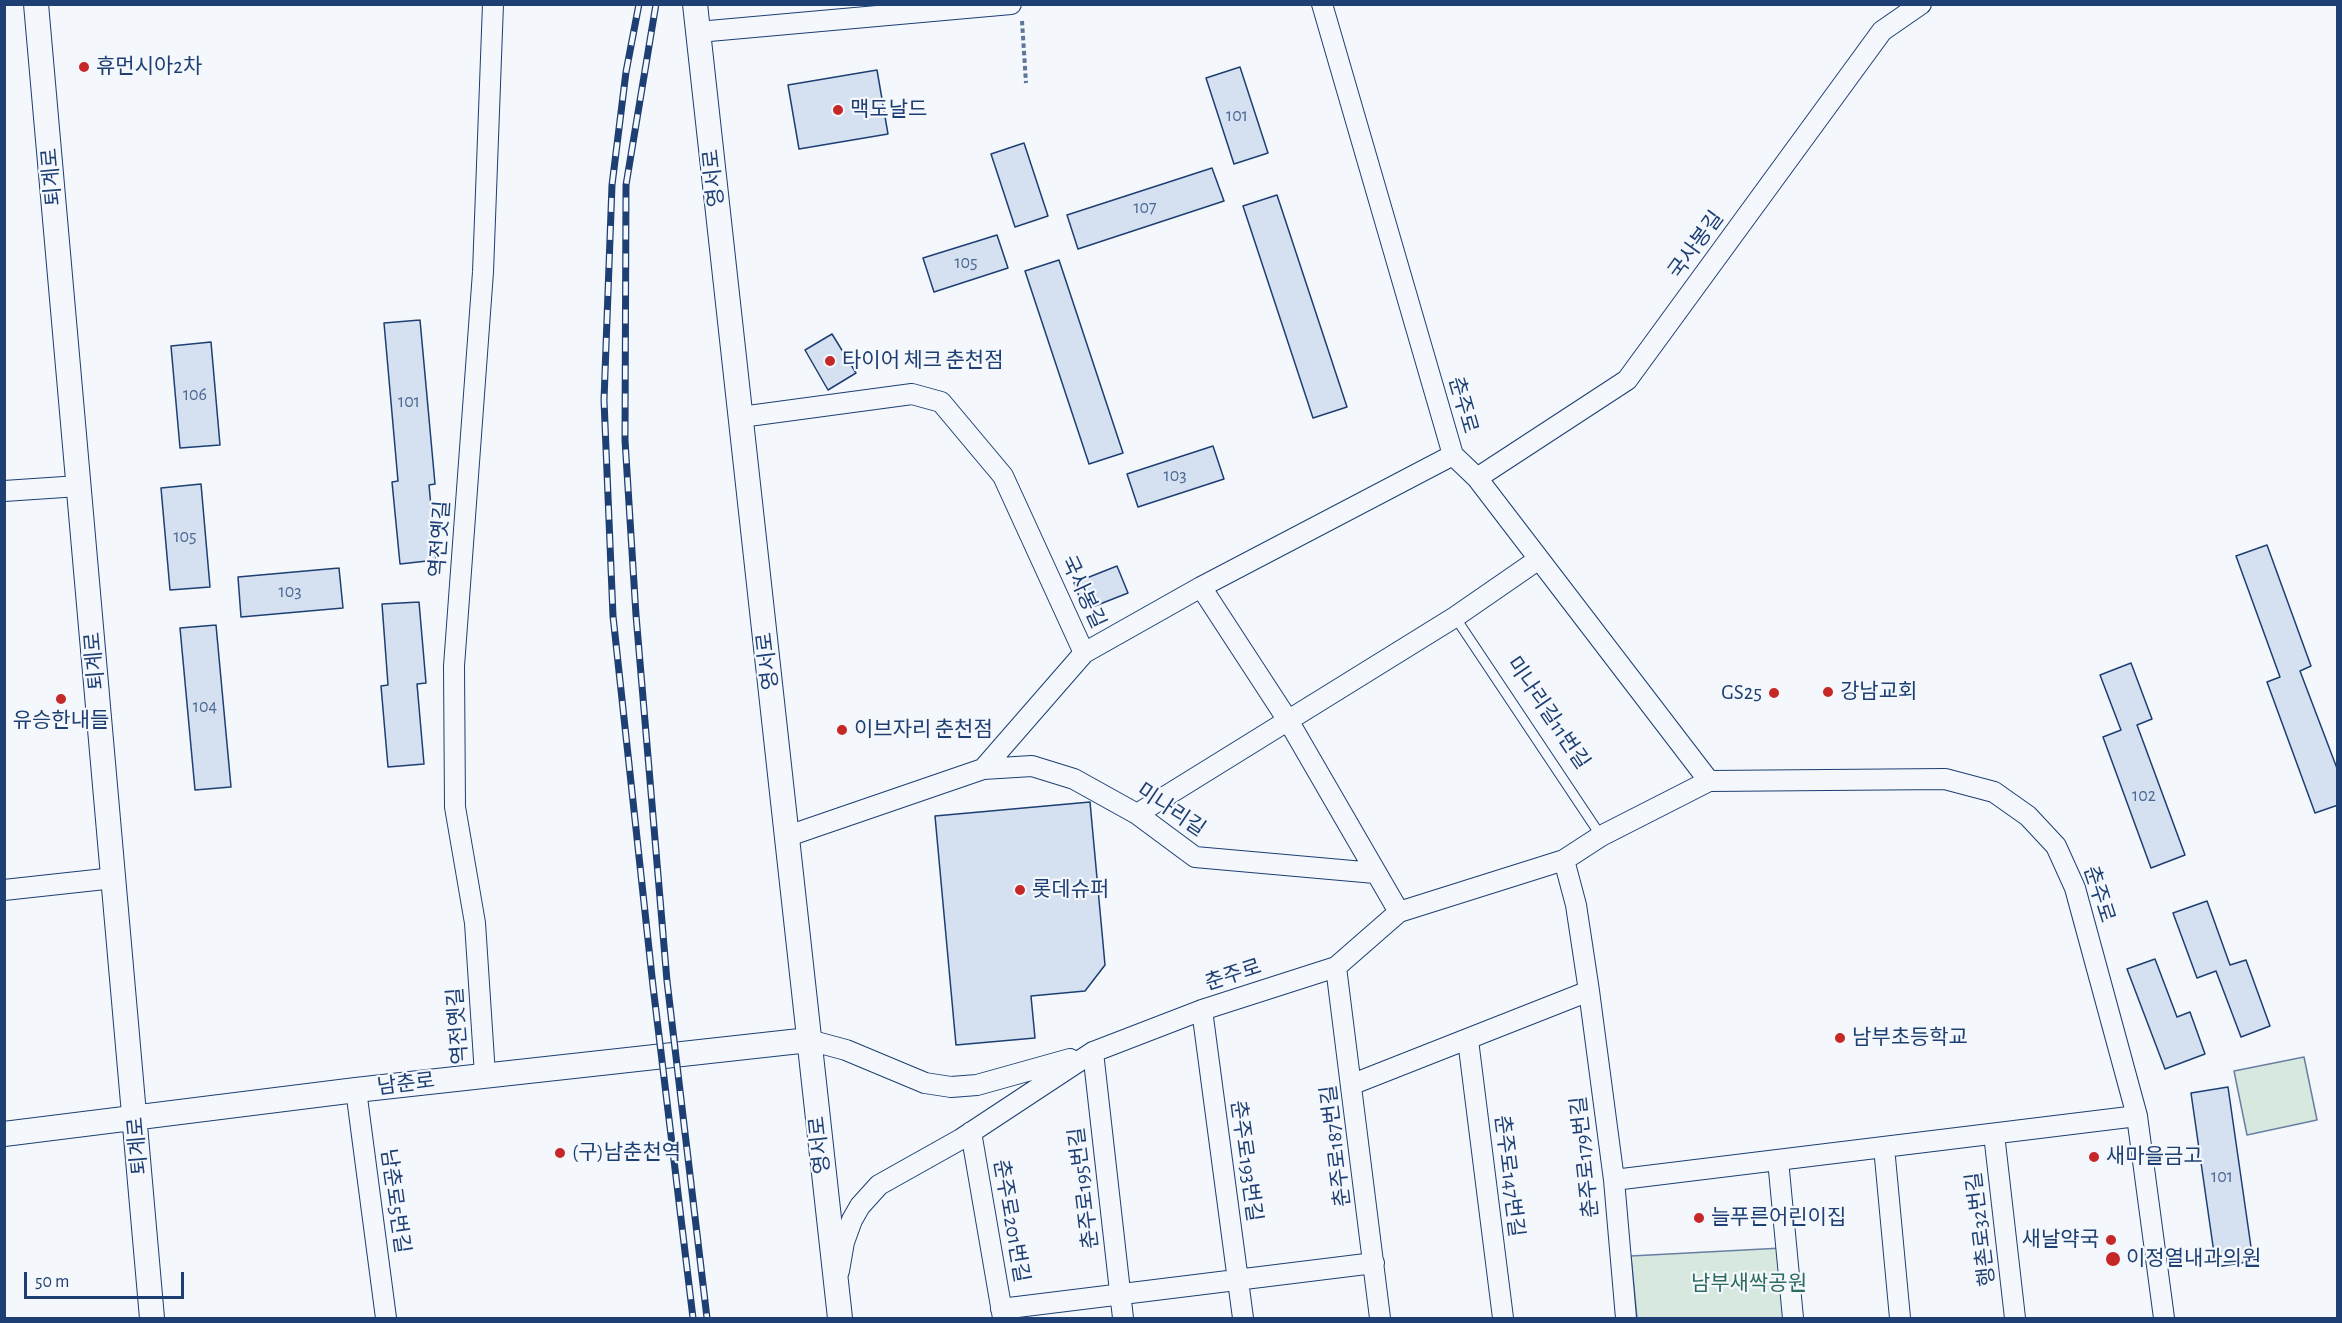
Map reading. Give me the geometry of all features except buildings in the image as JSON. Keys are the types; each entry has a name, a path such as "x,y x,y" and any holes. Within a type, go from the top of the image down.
{"street":[{"name":"퇴계로","path":"36,4 152,1318"},
{"name":"역전옛길","path":"485,1075 475,923 455,807 454,666 483,272 493,4"},
{"name":"영서로","path":"695,4 840,1318"},
{"name":"춘주로","path":"1322,4 1453,455 1477,478 1709,781"},
{"name":"국사봉길","path":"1477,478 1627,380 1882,31 1921,4"},
{"path":"698,32 1016,10"},
{"name":"국사봉길","path":"741,417 912,394 941,402 1003,476 1084,653 1201,587 1453,455"},
{"path":"4,491 79,486"},
{"path":"1137,814 1289,722 1455,617 1539,559"},
{"path":"1201,587 1289,722 1399,912"},
{"name":"미나리길","path":"983,769 1084,653"},
{"name":"미나리길","path":"788,836 983,769 1032,765 1074,779 1137,814 1195,857 1375,873"},
{"name":"춘주로","path":"837,1288 844,1242 852,1220 868,1196 879,1185 971,1132 1093,1052 1202,1010 1336,967 1399,912 1564,860 1601,836 1709,781 1945,779 1994,792 2028,816 2056,846 2074,888 2137,1116 2164,1318"},
{"name":"춘주로179번길","path":"1564,860 1576,905 1589,991 1614,1180 1626,1318"},
{"path":"4,890 114,878"},
{"name":"춘주로187번길","path":"1336,967 1353,1084 1380,1318"},
{"path":"1353,1084 1589,991"},
{"name":"춘주로193번길","path":"1202,1010 1243,1318"},
{"path":"809,1040 846,1050 925,1083 951,1087 977,1085 1011,1077 1093,1052"},
{"name":"남춘로","path":"4,1134 356,1090 809,1040"},
{"name":"춘주로147번길","path":"1468,1040 1503,1318"},
{"name":"춘주로195번길","path":"1093,1052 1123,1318"},
{"name":"남춘로5번길","path":"356,1090 386,1318"},
{"path":"1614,1180 2137,1116"},
{"name":"춘주로201번길","path":"971,1132 1002,1314"},
{"name":"행촌로32번길","path":"1994,1134 2015,1318"},
{"path":"1884,1147 1900,1318"},
{"path":"1778,1160 1793,1318"},
{"path":"1002,1314 1120,1294 1374,1263"}],"lane":[{"name":"미나리길11번길","path":"1455,617 1601,836"}],"path":[{"path":"1016,10 1026,83"}],"green space":[{"path":"2304,1057 2317,1120 2247,1135 2234,1071"},
{"name":"남부새싹공원","path":"1782,1248 1786,1318 1637,1318 1631,1256"}],"railway":[{"path":"639,4 626,72 612,185 604,400 613,616 653,986 693,1318"},
{"path":"656,4 626,185 625,440 636,615 667,981 707,1318"}],"place":[{"name":"휴먼시아2차","path":"84,67"},
{"name":"맥도날드","path":"838,110"},
{"name":"타이어 체크 춘천점","path":"830,361"},
{"name":"강남교회","path":"1828,692"},
{"name":"GS25","path":"1774,693"},
{"name":"유승한내들","path":"61,699"},
{"name":"이브자리 춘천점","path":"842,730"},
{"name":"롯데슈퍼","path":"1020,890"},
{"name":"남부초등학교","path":"1840,1038"},
{"name":"(구)남춘천역","path":"560,1153"},
{"name":"새마을금고","path":"2094,1157"},
{"name":"늘푸른어린이집","path":"1699,1218"},
{"name":"새날약국","path":"2111,1240"},
{"name":"이정열내과의원","path":"2113,1259"}]}
